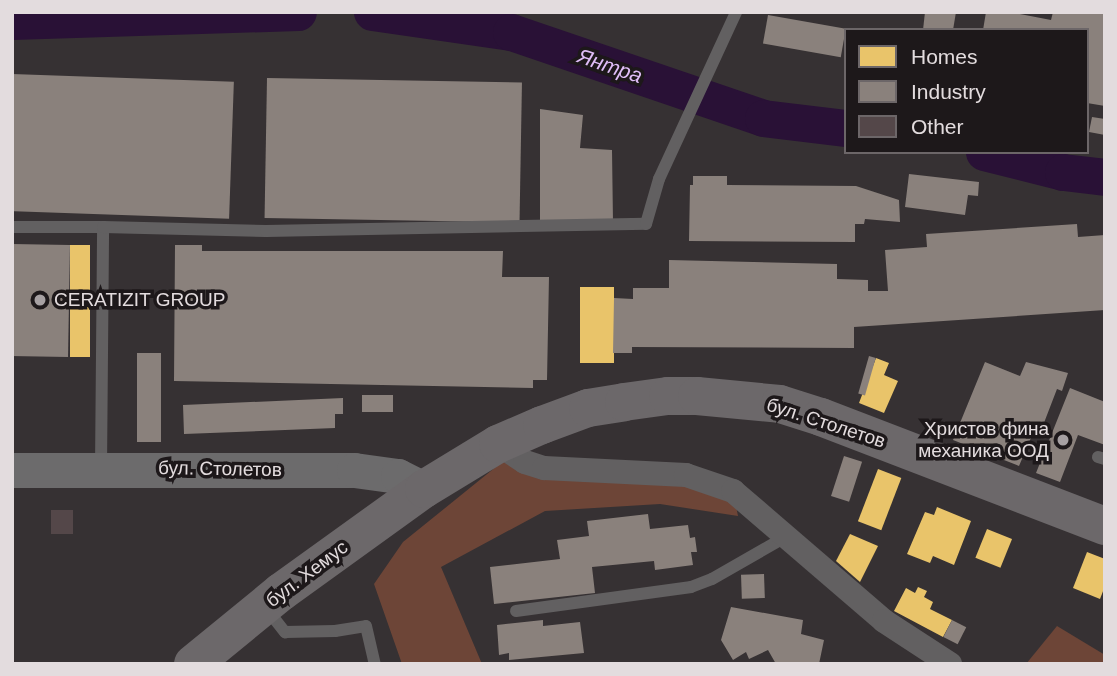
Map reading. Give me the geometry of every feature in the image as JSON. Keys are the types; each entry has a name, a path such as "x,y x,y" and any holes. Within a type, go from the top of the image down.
{"main road":[{"name":"бул. Столетов","path":"12,470 354,470 398,476 424,489 498,444 588,408 668,396 739,398 780,404 821,417 1105,526"},
{"name":"бул. Хемус","path":"198,662 264,605 424,489"}],"street":[{"path":"498,444 525,462 544,468 584,472 656,472 713,482 733,491 884,621 950,664"}],"lane":[{"path":"12,227 266,231 646,224 659,179 736,12"},
{"path":"101,469 103,227"},
{"path":"516,611 691,587 787,536"},
{"path":"264,605 285,632 335,631 366,626 375,664"}],"shaded area":[{"path":"512,454 733,491 738,516 660,504 545,511 441,567 482,664 402,664 374,584 403,542"},
{"path":"1057,626 1105,655 1105,664 1026,664"}],"building: Homes":[{"path":"70,245 90,245 90,357 70,357"},
{"path":"580,287 614,287 614,363 580,363"},
{"path":"876,358 889,363 884,375 898,381 884,413 859,403"},
{"path":"878,469 901,478 881,530 858,521"},
{"path":"937,507 971,521 954,565 933,556 930,563 907,554 925,512 934,515"},
{"path":"987,529 1012,539 1000,568 975,558"},
{"path":"850,534 878,546 860,582 836,561"},
{"path":"1087,552 1105,559 1105,586 1100,599 1073,588"},
{"path":"918,587 927,591 924,597 933,602 930,609 952,620 943,637 894,611 906,588 915,593"}],"building: Industry":[{"path":"925,12 956,12 953,28 923,28"},
{"path":"986,12 1009,12 1051,20 1053,12 1105,12 1105,106 1089,103 1089,28 983,28"},
{"path":"768,15 844,28 841,57 763,44"},
{"path":"12,74 234,82 229,219 12,211"},
{"path":"267,78 522,82 520,222 265,218"},
{"path":"540,109 583,115 580,148 612,150 613,222 540,222"},
{"path":"1092,117 1105,119 1105,135 1089,132"},
{"path":"909,174 979,182 978,196 968,195 965,215 905,207"},
{"path":"693,176 727,176 727,185 856,186 899,200 900,222 865,219 864,224 855,224 855,242 689,241 690,185 693,185"},
{"path":"1077,224 1078,237 1105,235 1105,310 854,327 854,348 632,347 632,353 613,353 614,298 633,299 633,288 669,288 669,260 837,264 837,279 868,280 868,291 888,291 885,250 927,247 926,234"},
{"name":"CERATIZIT GROUP","path":"12,244 70,245 68,357 12,356"},
{"path":"175,245 202,245 202,251 503,251 502,277 549,277 547,380 533,380 533,388 174,381"},
{"path":"137,353 161,353 161,442 137,442"},
{"path":"869,356 876,358 865,395 858,393"},
{"path":"985,362 1020,376 1026,362 1068,373 1062,391 1057,389 1042,428 1036,426 1019,466 953,440"},
{"name":"Христов фина механика ООД","path":"1070,388 1105,402 1105,445 1078,435 1060,482 1036,473"},
{"path":"362,395 393,395 393,412 362,412"},
{"path":"343,398 343,414 335,414 335,428 184,434 183,405"},
{"path":"844,456 862,462 849,502 831,496"},
{"path":"648,514 650,529 688,525 690,538 695,537 697,552 691,552 693,565 655,570 654,561 592,567 595,593 494,604 490,567 560,559 557,540 589,536 587,521"},
{"path":"764,574 765,598 742,599 741,575"},
{"path":"731,607 803,620 801,634 824,640 819,664 776,664 768,650 749,659 746,652 733,660 721,640"},
{"path":"543,620 543,626 580,622 584,653 509,660 509,653 499,655 497,625"},
{"path":"952,620 966,627 958,644 943,637"}],"building: Other":[{"path":"51,510 73,510 73,534 51,534"}],"waterway":[{"name":"Янтра","path":"12,21 298,12"},
{"name":"Янтра","path":"372,12 511,32 763,118 844,128"},
{"name":"Янтра","path":"992,154 1063,172 1105,177"}],"place":[{"name":"CERATIZIT GROUP","path":"40,300"},
{"name":"Христов фина механика ООД","path":"1063,440"}]}
